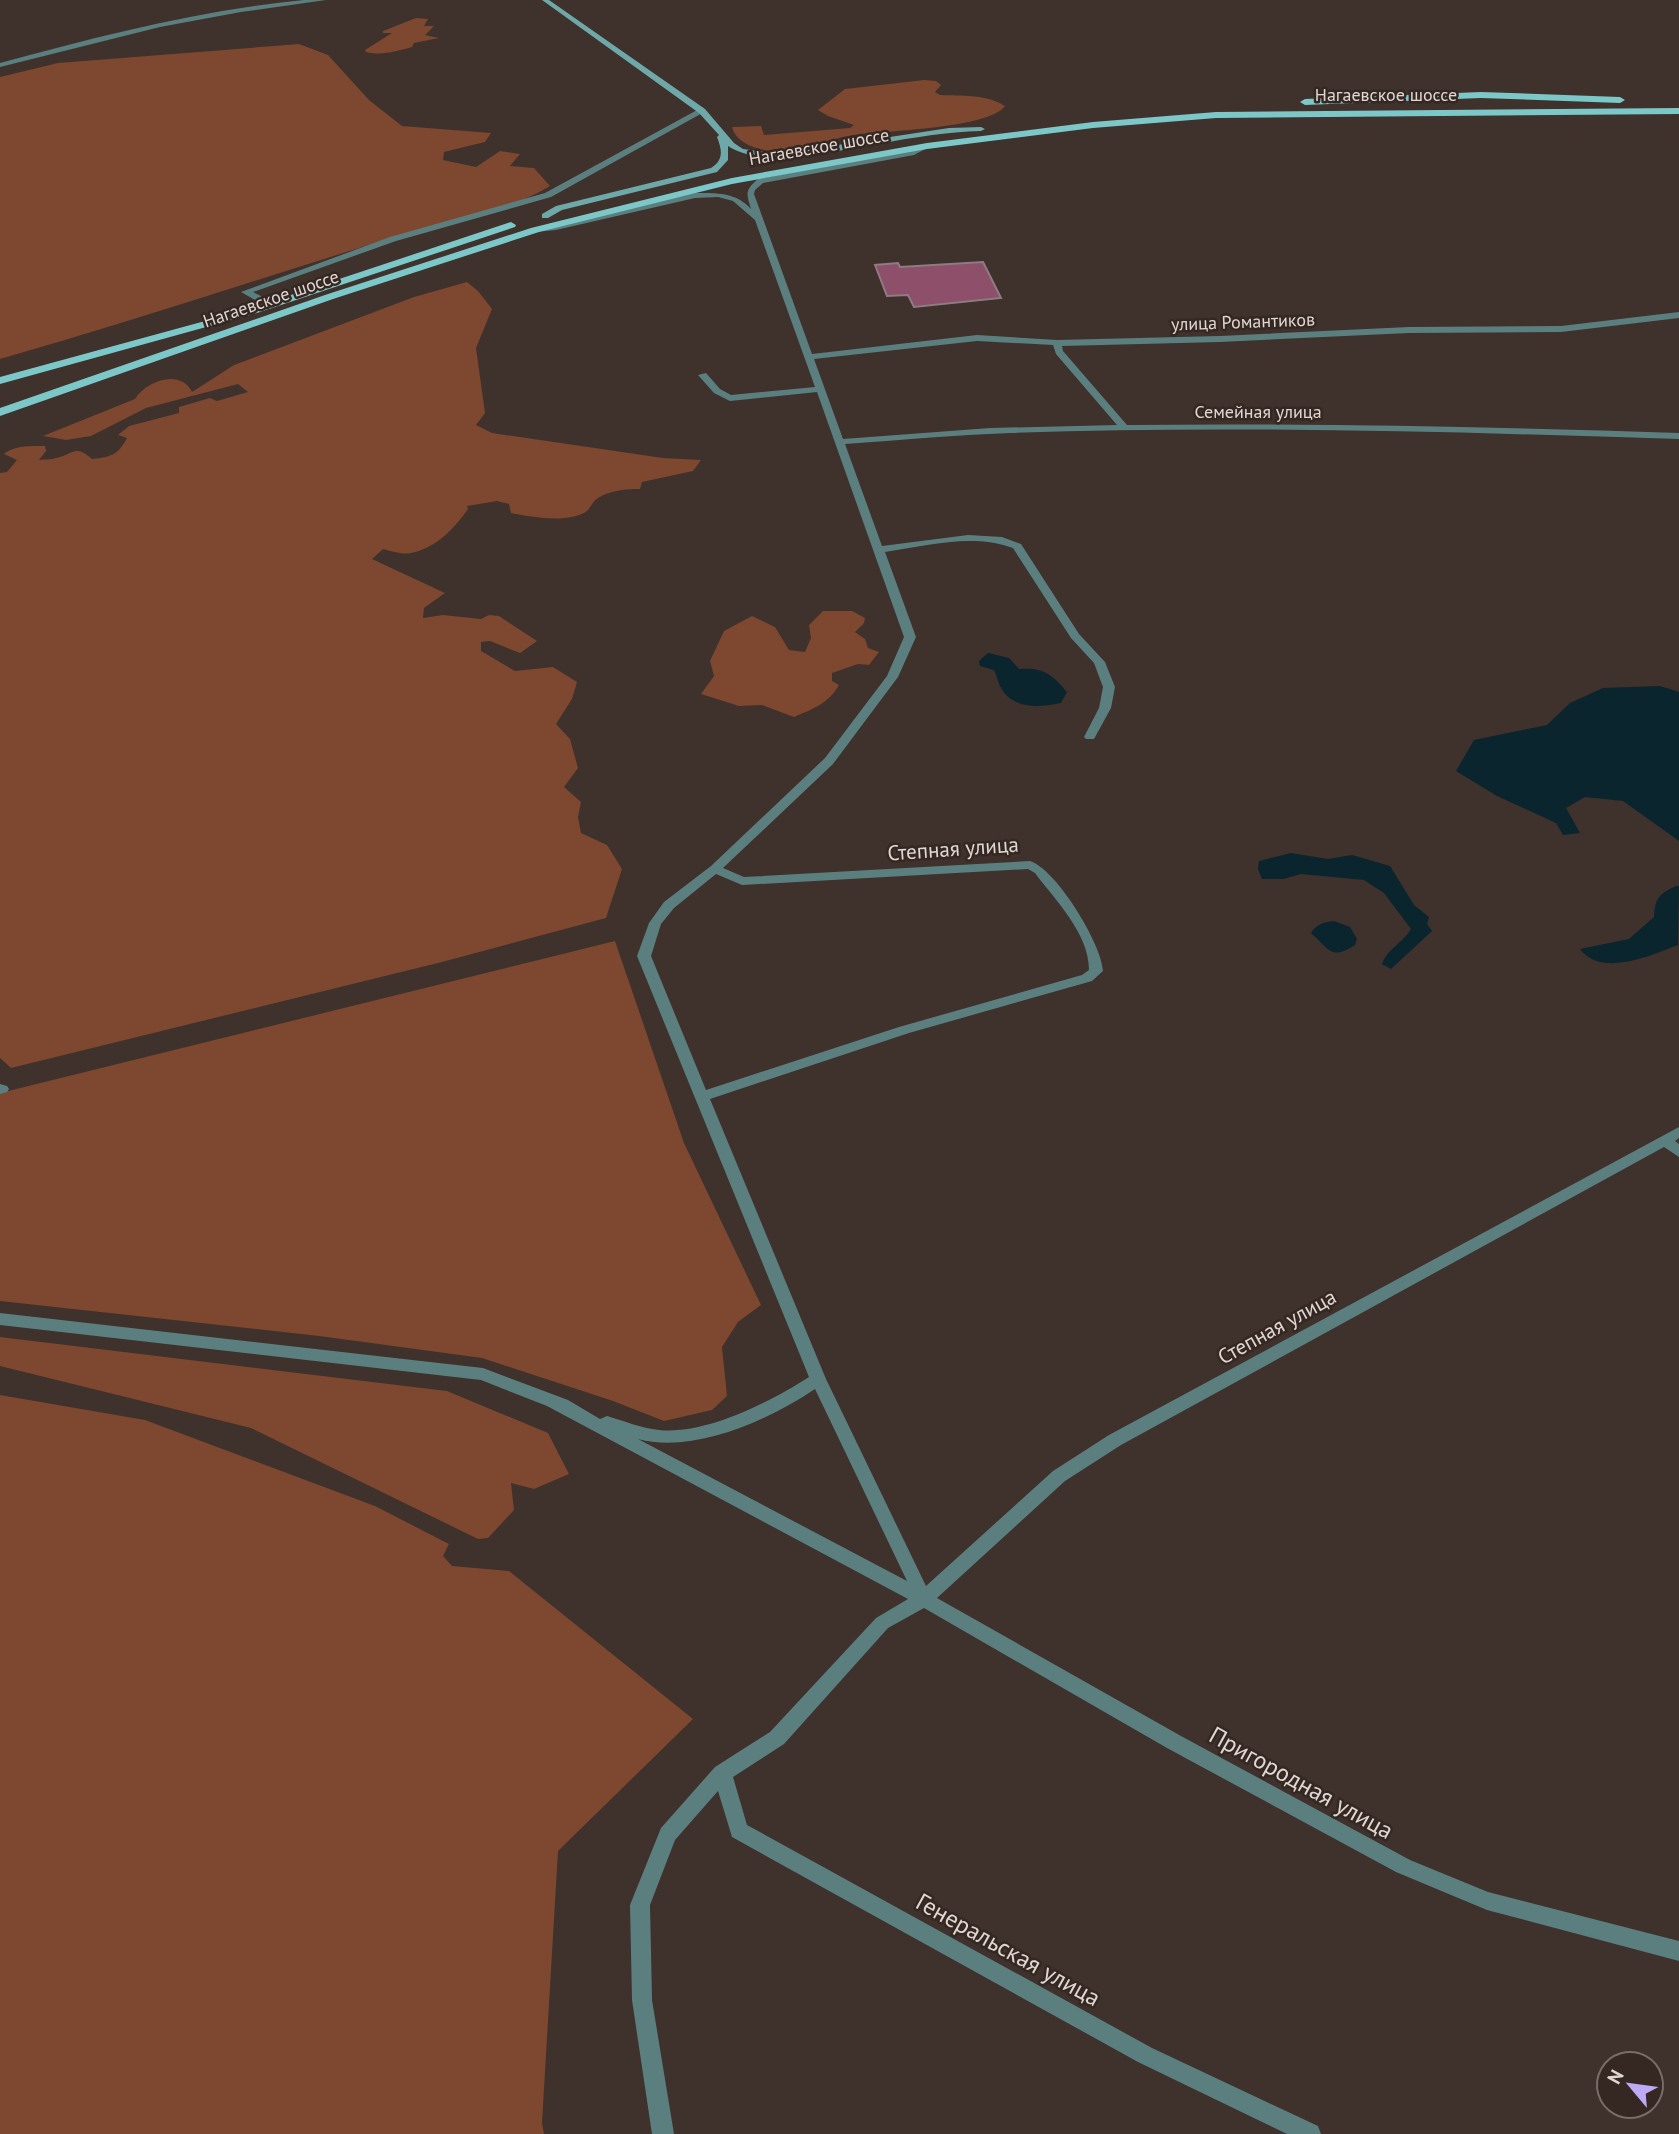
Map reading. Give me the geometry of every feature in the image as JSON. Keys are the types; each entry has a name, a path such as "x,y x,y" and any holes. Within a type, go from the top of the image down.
{"main road":[{"name":"Нагаевское шоссе","path":"0,381 253,311 458,241 545,216 754,168 862,147 981,129 1213,107 1449,95 1679,103"},
{"path":"1449,95 1477,97 1488,103 1482,110 1459,113"},
{"name":"Нагаевское шоссе","path":"0,410 139,359 172,352 343,292 535,230 732,181 927,146 1093,125 1270,113 1679,111"},
{"path":"0,388 146,342"}],"street":[{"path":"0,65 168,22 243,9 323,0"},
{"path":"545,0 702,111 721,135 741,151 778,156 949,130 981,129"},
{"path":"258,298 245,292 393,239 548,195 702,111"},
{"path":"545,216 558,208 714,170 723,165 726,158 721,135"},
{"path":"924,1599 818,1378 644,956 654,923 669,905 715,869 829,761 892,677 910,637 819,389 750,194 751,189 761,181 911,153 927,146"},
{"path":"535,230 560,229 681,199 712,195 736,199 761,224"},
{"name":"улица Романтиков","path":"808,357 977,338 1057,342 1220,339 1409,330 1561,329 1679,315"},
{"path":"1057,342 1059,352 1125,428"},
{"path":"703,375 717,391 730,398 819,389"},
{"name":"Семейная улица","path":"838,442 1010,430 1125,428 1466,429 1679,436"},
{"path":"879,550 967,537 1005,540 1017,546 1075,636 1099,662 1109,687 1105,708 1090,737"},
{"name":"Степная улица","path":"702,1096 905,1030 1087,978 1096,971 1098,962 1089,940 1039,870 1030,865 742,881 715,869"},
{"path":"1672,1136 1679,1152"},
{"name":"Степная улица","path":"663,2134 642,2000 640,1905 668,1834 722,1773 777,1738 882,1623 924,1599 1059,1476 1115,1440 1672,1136"},
{"path":"0,1319 483,1374 640,1434 678,1437 710,1430 748,1415 798,1393 818,1378"},
{"name":"Пригородная улица","path":"553,1402 924,1599 1174,1742 1403,1866 1487,1901 1679,1951"},
{"name":"Генеральская улица","path":"722,1773 739,1831 1145,2055 1310,2134"}],"shaded area":[{"path":"416,18 428,19 424,26 434,26 425,35 439,38 414,43 412,47 395,51 366,52 365,50 392,33 383,31"},
{"path":"299,44 328,55 369,100 402,126 491,133 485,142 444,152 443,160 476,167 500,151 520,154 510,166 534,168 550,186 492,211 388,239 0,359 0,77 58,63"},
{"path":"936,81 941,85 935,92 940,95 982,98 1005,106 980,119 959,124 860,134 776,151 763,150 743,142 732,127 761,126 764,135 850,128 854,125 818,110 845,89"},
{"path":"467,282 492,309 476,348 485,413 476,425 492,433 663,458 701,460 693,471 642,482 640,489 619,490 603,495 587,511 570,517 550,518 511,513 509,504 497,501 467,506 468,509 457,524 428,547 408,553 383,549 372,559 445,593 424,608 423,618 443,615 481,619 489,615 499,616 537,641 520,653 490,641 481,642 481,651 515,671 553,667 577,682 572,699 556,724 570,739 578,768 564,787 581,802 578,817 581,833 607,845 622,869 606,918 442,962 11,1068 0,1058 0,473 7,472 17,460 4,454 18,448 45,446 46,451 39,460 54,459 74,451 82,452 92,459 109,456 124,444 127,438 118,435 129,426 179,413 179,407 210,398 217,401 248,392 238,384 146,408 91,436 66,440 43,436 135,399 155,382 172,379 180,381 192,392 234,365 414,297"},
{"path":"823,611 852,611 865,618 855,632 865,639 868,648 879,652 869,665 858,664 832,673 832,681 839,685 820,705 794,717 762,705 739,706 701,694 714,676 710,661 724,631 752,616 775,627 789,650 805,652 811,638 809,625"},
{"path":"615,941 684,1143 761,1305 738,1322 722,1347 727,1396 712,1410 664,1421 613,1401 482,1358 319,1336 0,1301 0,1093"},
{"path":"0,1337 447,1391 548,1433 569,1474 534,1489 511,1483 514,1510 488,1538 478,1539 251,1428 0,1366"},
{"path":"0,1395 145,1420 375,1506 449,1544 443,1556 452,1566 509,1571 693,1719 558,1851 542,2123 544,2134 0,2134"}],"water":[{"path":"988,653 1009,658 1019,669 1035,669 1052,676 1067,692 1061,703 1030,706 1008,697 994,670 980,666 979,661"},
{"path":"1660,686 1679,692 1679,841 1623,801 1585,797 1566,808 1580,833 1563,835 1556,823 1497,796 1456,771 1474,740 1547,725 1570,703 1603,688"},
{"path":"1291,853 1328,859 1352,855 1390,866 1414,905 1429,917 1427,924 1432,931 1391,969 1382,964 1384,959 1411,929 1384,893 1364,880 1301,874 1283,879 1262,879 1258,869 1259,861"},
{"path":"1679,886 1678,945 1627,962 1613,963 1589,958 1580,949 1629,939 1654,917 1659,897"},
{"path":"1334,921 1350,927 1357,939 1355,945 1341,952 1331,951 1311,933 1318,926"}],"building":[{"path":"983,262 1001,298 914,307 908,295 887,296 875,265 898,263 900,267"}]}
